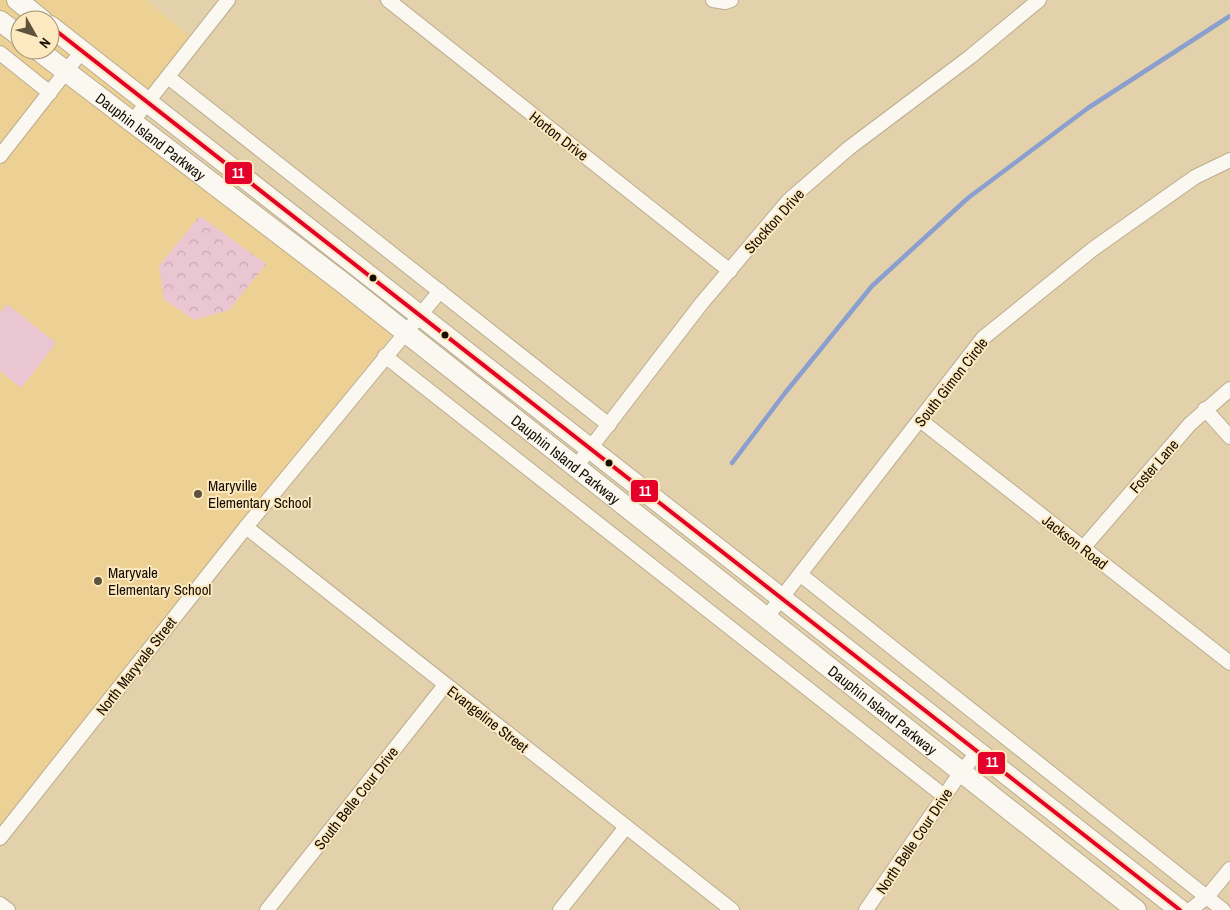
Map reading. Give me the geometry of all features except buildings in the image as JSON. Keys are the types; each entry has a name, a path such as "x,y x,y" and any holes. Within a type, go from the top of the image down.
{"main road":[{"path":"17,0 30,10"},
{"name":"Dauphin Island Parkway","path":"60,34 1180,910"},
{"name":"Dauphin Island Parkway","path":"51,60 404,331 1136,910"}],"street":[{"path":"132,122 228,0"},
{"name":"Horton Drive","path":"388,0 730,271"},
{"path":"713,0 725,2 731,0"},
{"name":"Stockton Drive","path":"575,468 701,304 789,200 841,154 970,57 1039,0"},
{"path":"0,156 82,51"},
{"path":"0,53 50,93"},
{"path":"168,77 609,425"},
{"name":"South Gimon Circle","path":"766,618 783,599 983,338 1101,243 1195,177 1230,160"},
{"name":"North Maryvale Street","path":"0,838 246,527 404,331 440,291"},
{"path":"385,356 944,796"},
{"name":"Foster Lane","path":"1083,548 1205,409 1230,389"},
{"path":"1205,409 1230,438"},
{"name":"Jackson Road","path":"920,420 1230,663"},
{"name":"Evangeline Street","path":"246,527 732,910"},
{"path":"801,575 1223,910"},
{"name":"South Belle Cour Drive","path":"267,910 445,685"},
{"name":"North Belle Cour Drive","path":"866,910 961,772 978,752"},
{"path":"560,910 626,827"},
{"path":"1190,910 1207,897 1230,868"},
{"path":"0,904 8,910"}],"shaded area":[{"name":"Maryvale Elementary School","path":"0,0 146,0 191,37 123,127 393,334 0,828"}],"green space":[{"path":"200,216 266,264 229,310 194,320 164,299 159,266"},
{"path":"7,304 56,343 21,388 0,371 0,313"}],"waterway":[{"path":"732,463 785,393 872,286 968,198 1088,108 1230,16"}],"transit line":[{"name":"11","path":"60,34 1180,910"}],"place":[{"name":"Maryville Elementary School","path":"198,494"},
{"name":"Maryvale Elementary School","path":"98,581"}]}
